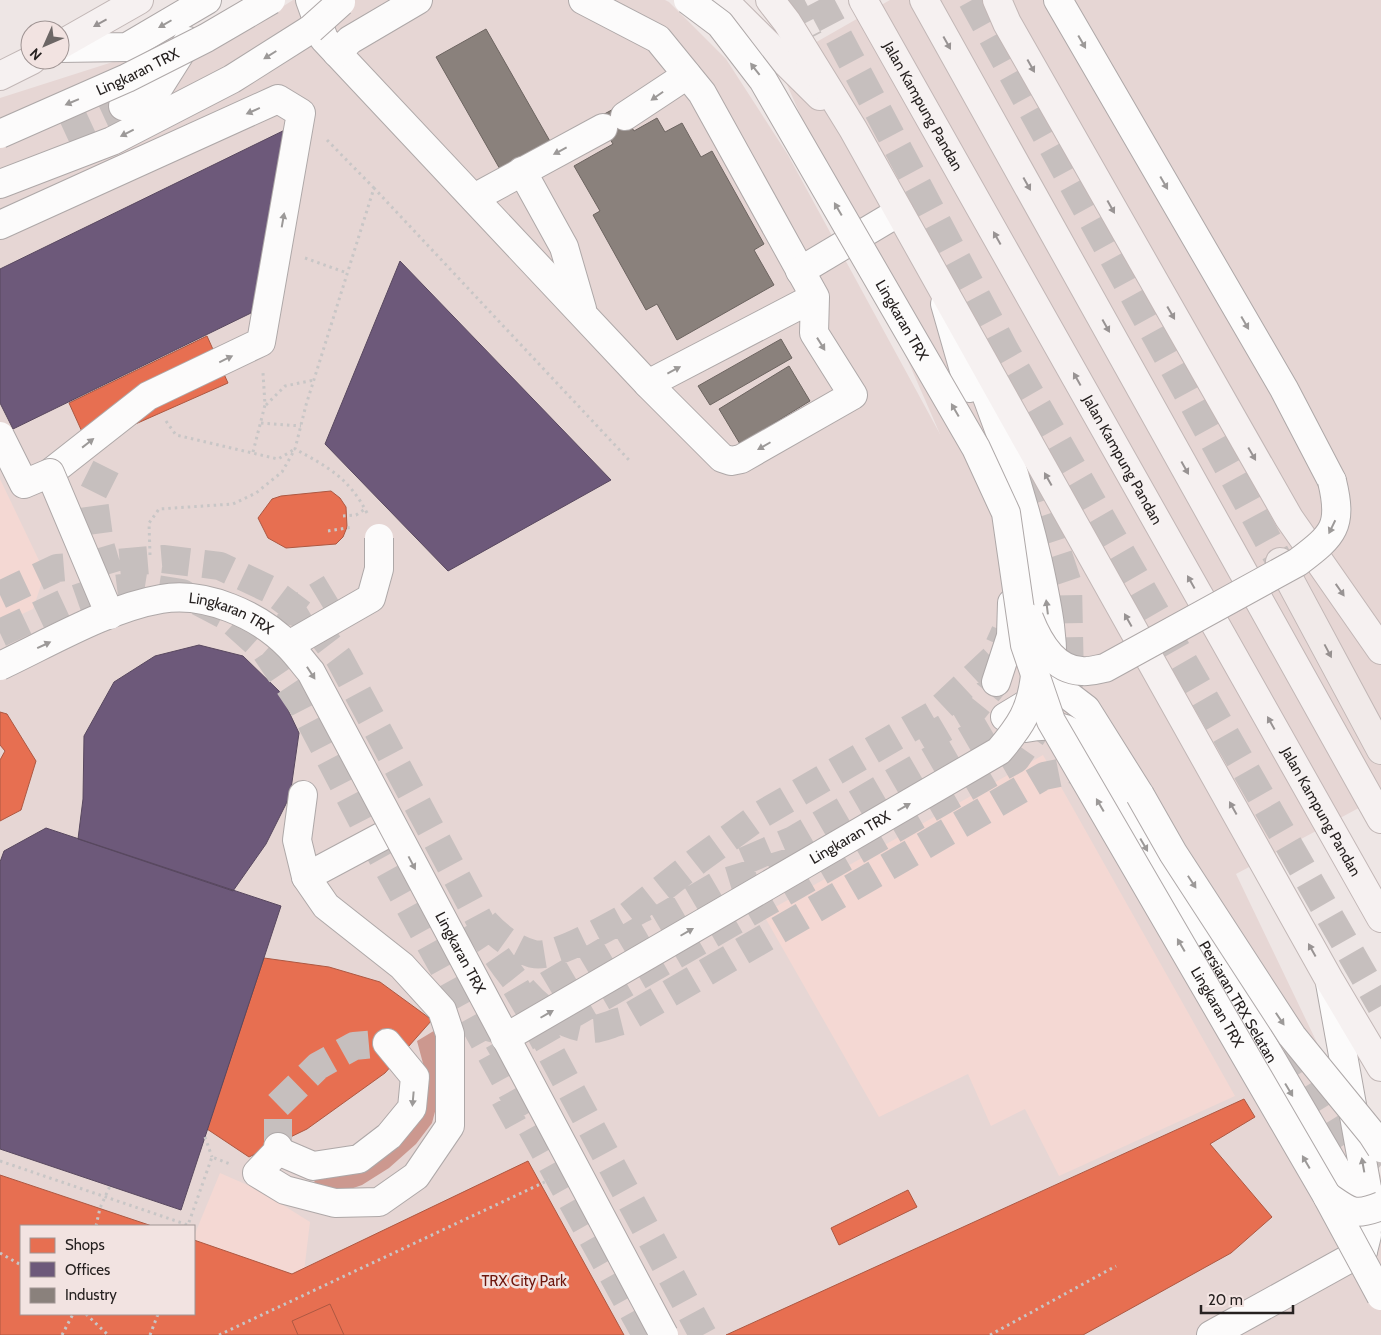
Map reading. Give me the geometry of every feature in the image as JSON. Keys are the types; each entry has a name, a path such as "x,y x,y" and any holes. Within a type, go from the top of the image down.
{"highway":[{"path":"1280,562 1381,750"}],"main road":[{"path":"70,40 139,0"},
{"path":"723,0 853,129"},
{"path":"770,0 790,11 899,212 1330,981 1381,1067"},
{"name":"Jalan Kampung Pandan","path":"863,0 1381,918"},
{"path":"924,0 1381,819"},
{"path":"997,0 1022,49 1289,518 1379,645"},
{"path":"0,76 20,66"}],"lane":[{"path":"70,46 127,47 208,0"},
{"path":"123,106 159,87 214,0"},
{"name":"Lingkaran TRX","path":"0,134 127,78 206,38 271,0"},
{"path":"310,0 324,39 337,53 648,384 722,458 731,461 740,459 852,395 814,333 815,297 702,92 658,39 583,0"},
{"path":"337,53 350,40 418,0"},
{"name":"Lingkaran TRX","path":"688,0 720,24 763,80 976,448 1006,513 1025,645 1043,683 1051,721 1326,1196 1381,1296"},
{"path":"1006,513 1026,610 1039,642 1058,663 1081,672 1105,668 1298,562 1322,544 1335,526 1338,504 1332,481 1284,389 1058,0"},
{"path":"0,184 112,141 232,79 311,29 343,1"},
{"path":"474,198 614,122 687,75"},
{"path":"0,225 278,99 301,113 261,342 148,396 50,473 24,484 0,436"},
{"path":"522,172 564,247 583,315"},
{"path":"800,271 899,212"},
{"path":"937,279 994,474 1012,579 1011,636 996,682"},
{"path":"937,279 993,409 1024,502 1045,592 1054,666 1015,722 1058,725 1074,732 1094,737"},
{"path":"648,384 815,297"},
{"path":"50,473 110,614"},
{"path":"289,645 371,598 378,569 379,538"},
{"name":"Lingkaran TRX","path":"0,666 110,614 133,605 163,598 193,598 222,604 259,623 289,645 311,672 505,1038 1051,721"},
{"path":"1043,683 1070,696 1086,709 1094,737 1140,795 1173,853 1292,1036 1372,1134 1381,1148"},
{"name":"Lingkaran TRX","path":"999,751 1026,715 1033,696 1043,683"},
{"name":"Persiaran TRX Selatan","path":"1094,737 1364,1216 1372,1252"},
{"path":"303,795 297,840 306,877 326,906 402,966 442,1010 450,1034 450,1126 416,1176 379,1202 335,1203 284,1190 257,1173 278,1149 313,1166 359,1158 389,1136 412,1108 415,1077 387,1043"},
{"path":"306,877 394,830"},
{"path":"1330,981 1367,1188 1381,1228"},
{"path":"505,1038 664,1335"},
{"path":"1326,1196 1352,1213 1364,1213 1381,1206"},
{"path":"1211,1335 1372,1252"}],"path":[{"path":"301,113 374,188 629,460"},
{"path":"150,555 149,523 159,509 233,504 256,493 282,472 295,449 314,380 374,188"},
{"path":"302,256 347,274"},
{"path":"253,452 265,405 261,342"},
{"path":"265,405 285,386 314,380"},
{"path":"148,396 176,435 278,459 295,449"},
{"path":"261,423 301,426"},
{"path":"295,449 331,468 358,496 379,538"},
{"path":"343,516 356,515 365,510"},
{"path":"328,531 355,527 356,515"},
{"path":"0,1160 188,1225 212,1158 205,1136"},
{"path":"212,1158 257,1173"},
{"path":"219,1335 541,1185"},
{"path":"96,1225 110,1186"},
{"path":"0,1253 20,1264"},
{"path":"990,1335 1116,1266"},
{"path":"62,1335 72,1315"},
{"path":"87,1315 108,1335"},
{"path":"150,1335 158,1315"}],"shaded area":[{"path":"293,0 665,0 726,59 788,155 940,434 778,64 890,0 1381,0 1381,796 1236,874 1381,1176 1381,1335 0,1335 0,98 279,9"},
{"path":"0,479 45,573 33,609 0,624"},
{"path":"1043,755 1235,1096 1059,1176 1025,1109 991,1126 968,1074 879,1117 763,914"},
{"path":"437,1029 441,1089 432,1123 416,1144 389,1168 362,1185 339,1193 314,1191 315,1170 354,1169 424,1067 417,1041"},
{"path":"220,1173 259,1190 310,1222 300,1305 613,1335 0,1335 0,1204 61,1225 20,1225 20,1315 195,1315 195,1234"}],"building: Shops":[{"path":"207,336 228,383 88,445 69,403"},
{"path":"331,491 340,498 346,507 347,527 343,537 336,544 286,548 268,538 258,518 272,499 281,496"},
{"path":"0,712 7,714 36,761 21,810 0,821 0,760 5,751 0,745"},
{"path":"264,958 329,967 380,982 432,1020 385,1073 307,1129 249,1157 207,1129"},
{"path":"1244,1099 1255,1117 1210,1144 1272,1217 1231,1253 1083,1335 726,1335"},
{"name":"TRX City Park","path":"528,1161 624,1335 0,1335 0,1175 149,1225 20,1225 20,1315 195,1315 195,1240 292,1274"},
{"path":"908,1190 917,1207 839,1245 831,1228"},
{"path":"330,1304 344,1335 298,1335 292,1321"}],"building: Offices":[{"path":"291,127 251,313 13,429 0,403 0,269"},
{"path":"400,261 611,480 448,571 325,444"},
{"path":"199,645 243,656 279,691 299,733 290,796 266,844 233,891 78,839 83,799 84,736 114,682 155,656"},
{"path":"46,828 281,906 181,1210 0,1149 0,862 4,851"}],"building: Industry":[{"path":"486,29 551,143 501,171 436,57"},
{"path":"619,106 634,131 657,118 665,132 682,123 701,157 712,151 764,244 754,250 774,285 677,340 657,304 646,310 593,215 600,211 574,166 613,144 597,118"},
{"path":"781,339 792,358 710,405 698,386"},
{"path":"789,366 810,401 740,444 719,409"}],"tunnel":[{"path":"789,0 809,39"},
{"path":"819,0 1005,350 1381,1006"},
{"path":"972,0 1280,562"},
{"path":"65,133 123,106"},
{"path":"493,1060 1016,759 1070,681 1068,584 1030,470 1016,443"},
{"path":"106,467 93,493 100,544 111,581"},
{"path":"0,595 57,568 163,559 220,566 269,589 310,620 339,658 487,934"},
{"path":"0,633 64,603 98,591 137,586 182,593 226,616 266,652 303,707 366,828 646,1335"},
{"path":"289,625 293,611 331,588"},
{"path":"629,915 697,861 762,814 933,715 993,659 1005,632"},
{"path":"921,742 972,712 996,682"},
{"path":"744,861 793,840 1005,717"},
{"path":"474,921 509,972 538,1004 554,1016 572,1025 592,1029 599,1028 622,1021 1044,776 1074,770 1100,781"},
{"path":"493,1043 499,1021 508,1008 721,883 794,861 803,856"},
{"path":"485,922 513,945 526,952 544,954 573,945 646,907"},
{"path":"1263,1014 1344,1147 1358,1162 1381,1181"},
{"path":"532,1018 703,1335"},
{"path":"278,1147 278,1105 318,1066 354,1046 387,1043"},
{"path":"499,1117 519,1106"}]}
